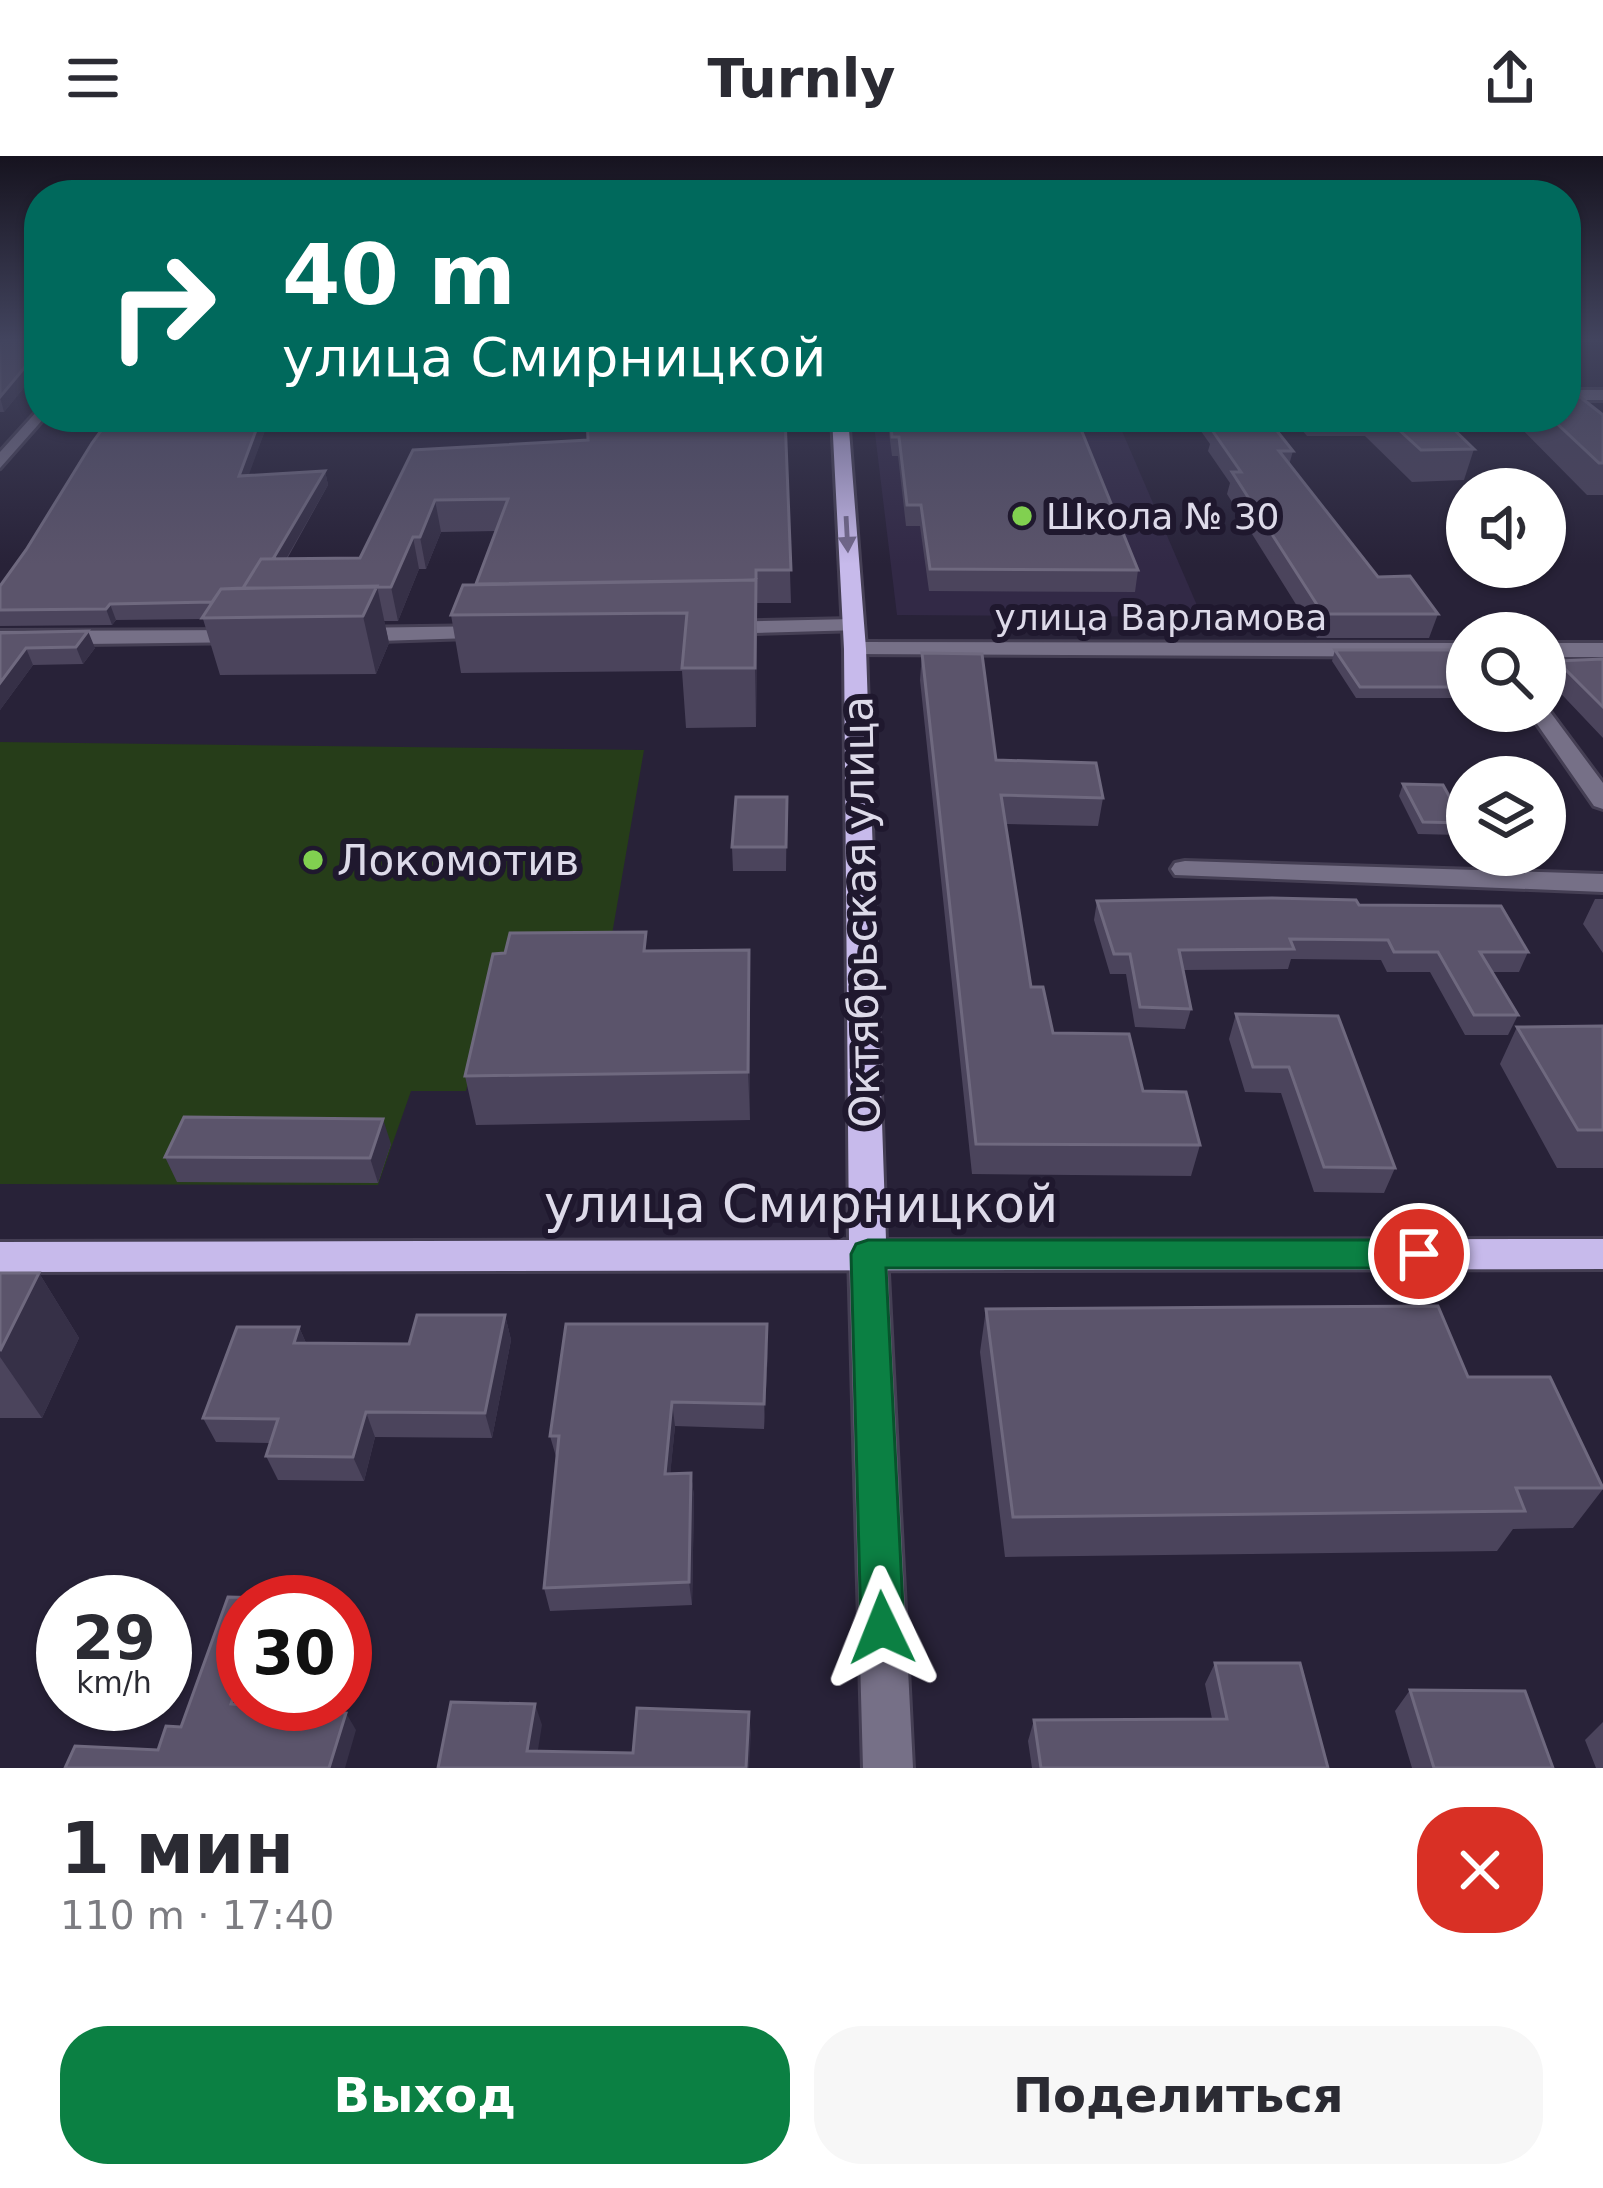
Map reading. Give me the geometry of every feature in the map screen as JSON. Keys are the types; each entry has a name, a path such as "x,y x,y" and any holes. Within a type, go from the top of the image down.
{"main road":[{"name":"Октябрьская улица","path":"841,432 854,637 868,1254"},
{"name":"улица Смирницкой","path":"0,1257 1603,1254"}],"street":[{"path":"0,463 25,432"},
{"name":"улица Варламова","path":"693,628 854,637 1446,650"},
{"path":"323,635 511,632"},
{"path":"0,638 276,636"},
{"path":"1566,650 1603,650"},
{"path":"1555,732 1603,801"},
{"path":"1185,869 1603,883"},
{"name":"Октябрьская улица","path":"868,1254 887,1768"}],"shaded area":[{"name":"Школа № 30","path":"875,432 1122,432 1202,617 897,615"}],"green space":[{"name":"Локомотив","path":"0,742 644,750 606,969 495,970 466,1091 411,1091 378,1185 0,1184"}],"building":[{"path":"1581,413 1603,415 1603,463 1566,432 1581,432"},
{"path":"100,432 255,432 239,476 325,471 273,559 261,559 243,588 221,589 212,602 0,610 0,586"},
{"path":"588,432 786,432 791,570 756,570 756,580 476,584 508,499 435,500 391,587 243,588 261,559 360,558 413,450 588,440"},
{"path":"892,432 1082,432 1138,570 930,569 921,505 907,505 899,437 892,437"},
{"path":"1213,432 1278,432 1293,451 1279,451 1378,577 1410,576 1438,614 1323,614 1232,472 1241,472"},
{"path":"1401,432 1456,432 1474,449 1421,450"},
{"path":"756,580 755,668 682,668 687,613 451,615 463,585"},
{"path":"377,586 363,616 202,618 221,589"},
{"path":"88,631 76,647 26,648 0,683 0,633"},
{"path":"1335,650 1446,650 1446,687 1360,687"},
{"path":"922,653 982,654 996,760 1096,763 1103,798 1001,795 1031,987 1043,987 1053,1033 1129,1034 1143,1091 1186,1092 1200,1145 976,1144"},
{"path":"1603,659 1603,707 1566,670 1566,661"},
{"path":"1403,784 1443,785 1446,790 1446,823 1423,822"},
{"path":"736,797 787,797 786,847 732,847"},
{"path":"1356,900 1359,905 1501,906 1528,952 1480,952 1518,1015 1474,1015 1438,952 1394,952 1388,940 1290,939 1294,949 1179,950 1191,1009 1140,1007 1130,954 1114,954 1097,901"},
{"path":"646,932 644,951 749,950 748,1072 465,1076 493,954 505,953 510,933"},
{"path":"1236,1014 1338,1016 1395,1168 1324,1167 1289,1067 1253,1067"},
{"path":"1603,1026 1603,1130 1578,1130 1517,1027"},
{"path":"184,1117 383,1119 370,1158 165,1157"},
{"path":"0,1273 39,1273 0,1351"},
{"path":"1438,1306 1468,1377 1550,1377 1603,1488 1516,1488 1525,1511 1013,1517 986,1309"},
{"path":"417,1315 505,1315 485,1413 366,1412 353,1457 266,1456 278,1419 203,1418 237,1327 299,1327 294,1343 409,1344"},
{"path":"566,1324 767,1324 764,1404 672,1402 665,1474 691,1473 689,1582 544,1588 559,1436 550,1436"},
{"path":"216,1630 216,1731 340,1731 329,1768 65,1768 75,1746 158,1750 164,1731 192,1731 192,1697"},
{"path":"1215,1663 1300,1663 1328,1768 1041,1768 1034,1720 1227,1719"},
{"path":"1410,1690 1525,1691 1553,1768 1434,1768"},
{"path":"451,1702 535,1704 527,1751 633,1753 637,1708 749,1712 746,1768 438,1768"}],"place":[{"name":"Школа № 30","path":"1022,516"},
{"name":"Локомотив","path":"313,860"}],"route":[{"path":"882,1628 868,1254 1419,1254"}]}
